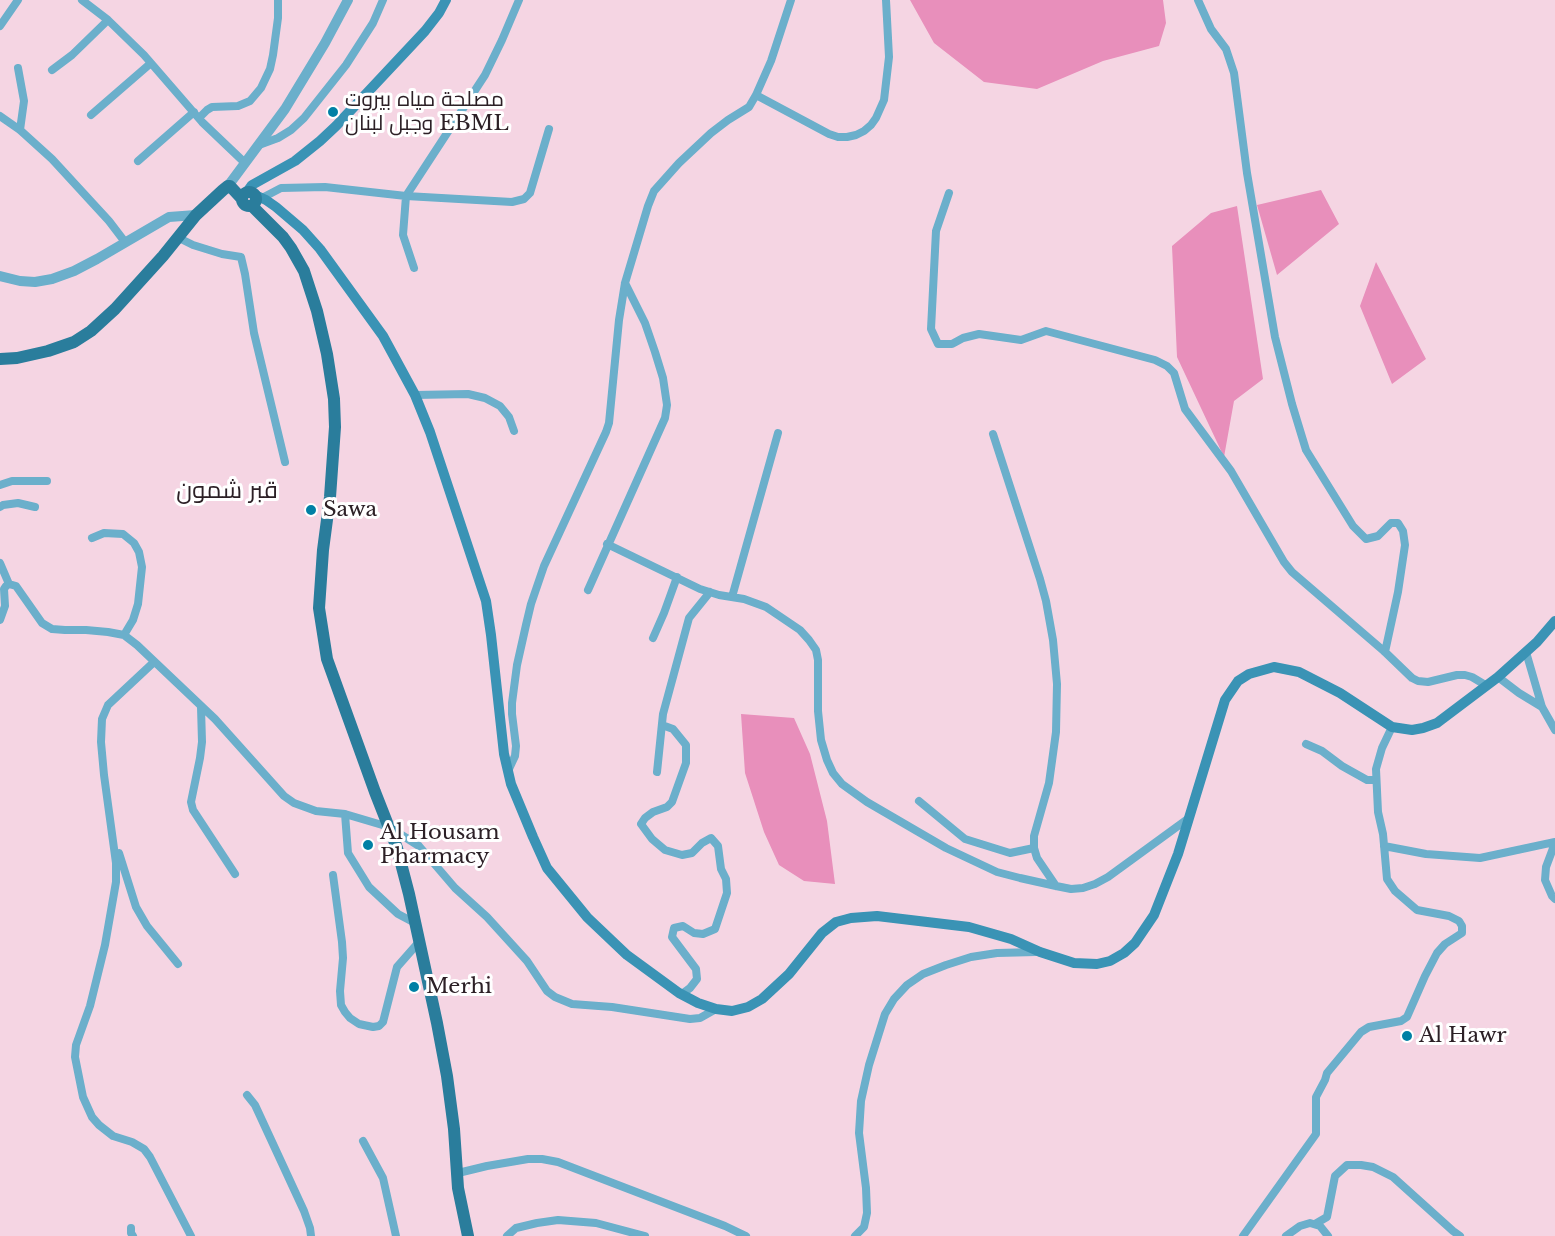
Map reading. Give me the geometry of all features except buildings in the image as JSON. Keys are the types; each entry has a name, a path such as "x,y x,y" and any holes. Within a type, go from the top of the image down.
{"main road":[{"path":"446,0 425,31 336,126 295,161 252,185 252,198 291,248 304,271 322,333 334,399 335,427 319,608 327,659 397,848 420,942 447,1076 458,1188 468,1236"},
{"path":"0,359 17,358 48,351 74,342 91,331 122,302 196,215 228,186 303,230 349,287 383,336 415,395 430,432 486,601 492,635 501,732 508,771 547,868 587,917 627,955 682,994 716,1009 732,1011 748,1007 762,999 789,974 822,933 836,922 851,918 877,916 969,927 1011,939 1040,952 1074,963 1097,964 1110,961 1135,943 1154,915 1174,865 1226,700 1238,681 1249,674 1274,668 1299,672 1340,693 1392,727 1412,730 1423,728 1437,723 1487,686 1526,652 1555,621"}],"street":[{"path":"0,26 18,0"},
{"path":"82,0 108,20 244,162"},
{"path":"138,161 197,115 212,107 238,106 250,101 261,88 270,69 278,18 278,0"},
{"path":"228,186 285,109 348,0"},
{"path":"257,145 278,138 304,118 346,65 373,23 383,0"},
{"path":"414,268 403,235 406,196 485,75 519,0"},
{"path":"508,771 515,756 516,746 512,703 517,665 531,604 544,566 609,423 619,320 625,284 648,206 654,191 679,163 711,133 749,107 771,62 791,0"},
{"path":"756,95 829,134 847,137 864,131 876,118 884,100 889,57 886,0"},
{"path":"1198,0 1211,29 1226,49 1234,73 1247,173 1275,337 1306,450 1353,526 1366,539 1378,536 1391,523 1398,523 1402,531 1405,545 1385,652"},
{"path":"52,70 72,55 108,20"},
{"path":"91,115 151,63"},
{"path":"18,68 24,100 20,130"},
{"path":"0,116 20,130 52,159 83,191 125,242"},
{"path":"252,198 281,188 326,187 406,196 512,202 524,200 530,194 533,186 549,129"},
{"path":"949,193 936,231 931,329 938,344 952,344 963,338 979,334 1021,340 1046,331 1155,360 1167,366 1174,373 1185,409 1231,471 1288,567 1301,581 1385,652 1404,672 1418,681 1428,682 1465,675 1487,686"},
{"path":"0,276 35,282 52,279 74,272 169,217 196,215"},
{"path":"180,236 193,245 222,255 241,257 254,333 285,462"},
{"path":"588,590 607,544 661,430 667,405 663,378 645,322 625,284"},
{"path":"415,395 468,394 485,398 500,406 509,417 514,431"},
{"path":"732,597 778,433"},
{"path":"993,434 1046,601 1052,630 1056,664 1057,708 1053,764 1034,836 1034,848 1037,858 1056,886"},
{"path":"0,485 12,481 47,482"},
{"path":"0,507 18,503 35,507"},
{"path":"92,538 104,533 123,534 134,543 139,552 142,567 138,604 134,620 124,635"},
{"path":"607,544 700,589 753,601 780,615 800,630 816,650 821,740 833,773 842,784 867,802 946,848 997,872 1071,889 1083,888 1108,877 1189,818"},
{"path":"0,563 9,584"},
{"path":"653,638 677,577"},
{"path":"9,584 16,586 42,623 52,629 86,630 124,635 241,746 284,796 294,803 310,809 345,814 389,827 419,846 455,888 514,946 547,991 555,997 572,1004 612,1007 690,1019 700,1018 716,1009"},
{"path":"0,620 5,606 4,590 9,584"},
{"path":"657,772 662,725 671,681 689,618 710,592"},
{"path":"1526,652 1542,707 1555,730"},
{"path":"154,662 108,705 102,719 101,742 116,863 116,882 105,945 90,1006 76,1045 75,1057 83,1097 92,1117 113,1136 132,1142 144,1149 191,1236"},
{"path":"1498,677 1542,707"},
{"path":"201,707 201,758 191,802 235,874"},
{"path":"662,725 674,729 686,745 686,763 672,802 667,807 653,812 641,824 652,839 665,850 682,855 692,853 711,838 718,846 726,879 727,893 715,929 703,934 694,933 683,926 674,928 672,937 696,969 697,979 682,994"},
{"path":"1243,1236 1316,1134 1316,1096 1327,1073 1361,1032 1369,1027 1401,1021 1407,1017 1437,953 1445,944 1462,933 1459,921 1449,916 1417,910 1395,891 1387,879 1378,812 1376,769 1382,748 1392,727"},
{"path":"1306,744 1322,751 1367,780 1376,780"},
{"path":"919,801 965,839 1010,852 1034,848"},
{"path":"345,814 348,853 369,887 398,914 415,923"},
{"path":"112,829 136,907 147,926 178,964"},
{"path":"1384,846 1425,854 1480,858 1555,843"},
{"path":"1555,843 1546,867 1545,880 1555,899"},
{"path":"333,875 342,942 341,1005 350,1018 359,1024 374,1027 383,1022 397,967 420,942"},
{"path":"855,1236 864,1227 867,1213 860,1133 861,1101 869,1065 885,1014 894,999 907,985 923,974 946,964 997,953 1040,952"},
{"path":"248,1095 308,1220 311,1236"},
{"path":"363,1141 383,1178 396,1236"},
{"path":"458,1173 528,1160 542,1159 558,1162 746,1236"},
{"path":"1286,1236 1305,1224 1315,1224 1327,1217 1335,1176 1347,1165 1373,1167 1393,1177 1461,1236"},
{"path":"507,1236 516,1228 558,1220 596,1223 645,1236"},
{"path":"1315,1224 1328,1236"}],"shaded area":[{"path":"910,0 1163,0 1166,23 1159,46 1103,61 1037,89 984,82 934,43"},
{"path":"1321,190 1339,224 1277,275 1257,205"},
{"path":"1237,206 1263,379 1234,401 1224,457 1177,357 1172,246 1211,213"},
{"path":"1376,262 1426,359 1392,384 1360,306"},
{"path":"741,714 794,718 810,754 827,821 835,884 804,881 779,865 764,832 745,773"}],"place":[{"name":"مصلحة مياه بيروت وجبل لبنان EBML","path":"333,112"},
{"name":"Sawa","path":"311,510"},
{"name":"Al Housam Pharmacy","path":"368,845"},
{"name":"Merhi","path":"414,987"},
{"name":"Al Hawr","path":"1407,1036"}],"district":[{"name":"قبر شمون","path":"227,491"}]}
